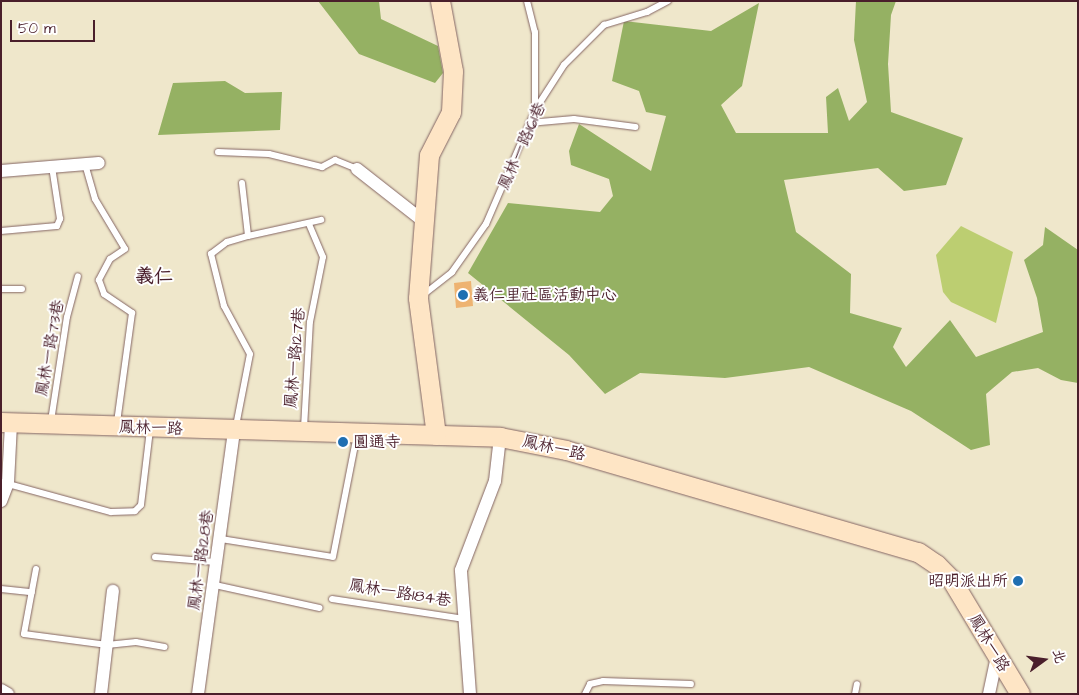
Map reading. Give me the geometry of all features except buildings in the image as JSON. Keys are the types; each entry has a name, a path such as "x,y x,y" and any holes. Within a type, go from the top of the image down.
{"street":[{"path":"436,436 418,298 422,220 430,155 451,112 453,71 440,1"},
{"path":"1,171 99,162"},
{"path":"357,169 422,220"},
{"path":"1,501 5,482 6,422"},
{"name":"鳳林一路","path":"6,422 50,425 500,437 566,450 918,552 936,564 950,579 1020,694"},
{"name":"鳳林一路128巷","path":"198,694 218,562 234,430"},
{"name":"鳳林一路184巷","path":"470,694 461,570 495,480 500,437"},
{"path":"101,694 113,591"},
{"path":"989,694 997,656"},
{"path":"1,690 8,694"}],"lane":[{"path":"527,1 535,32 535,110"},
{"name":"鳳林一路161巷","path":"418,298 452,272 486,224 535,110 564,65 604,25 648,12 668,1"},
{"path":"529,124 574,119 635,127"},
{"path":"218,152 269,154 322,167 335,160 357,169"},
{"path":"86,164 95,199 125,249 110,259 99,280 104,294 132,313 117,427"},
{"path":"1,231 57,226 60,219 52,166"},
{"path":"242,183 248,236"},
{"path":"234,430 250,354 224,306 211,254 228,242 321,220"},
{"name":"鳳林一路127巷","path":"304,432 310,322 322,257 309,224"},
{"name":"鳳林一路73巷","path":"50,425 67,316 78,276"},
{"path":"1,289 22,289"},
{"path":"5,482 111,512 135,511 141,505 150,427"},
{"path":"221,539 333,557 358,434"},
{"path":"154,557 218,562"},
{"path":"36,569 24,634 107,645 136,642 165,646"},
{"path":"214,585 320,608"},
{"path":"1,589 32,592"},
{"name":"鳳林一路184巷","path":"332,599 464,619"},
{"path":"585,694 590,684 603,681 691,684"},
{"path":"855,694 857,684"}],"green space":[{"path":"318,1 379,1 381,19 438,46 443,73 435,83 359,54"},
{"path":"856,1 896,1 891,15 888,64 891,112 963,138 946,185 904,191 878,168 784,180 796,232 851,274 850,313 902,328 893,347 906,367 950,320 976,357 1043,332 1037,298 1024,260 1043,245 1045,227 1078,250 1078,383 1061,380 1038,368 1012,372 986,394 990,445 971,450 911,411 809,367 725,378 640,373 605,394 569,355 468,273 508,203 600,212 613,196 609,179 571,165 569,151 579,124 651,171 666,116 646,112 639,91 612,81 624,21 711,31 759,3 742,86 721,105 736,133 828,133 826,97 838,88 849,121 867,102 854,40"},
{"path":"225,81 245,93 282,92 280,130 158,135 173,83"},
{"path":"961,226 1013,252 996,323 951,302 943,292 936,255"}],"place":[{"name":"義仁里社區活動中心","path":"463,295"},
{"name":"圓通寺","path":"343,442"},
{"name":"昭明派出所","path":"1018,581"}],"district":[{"name":"義仁","path":"154,277"}]}
